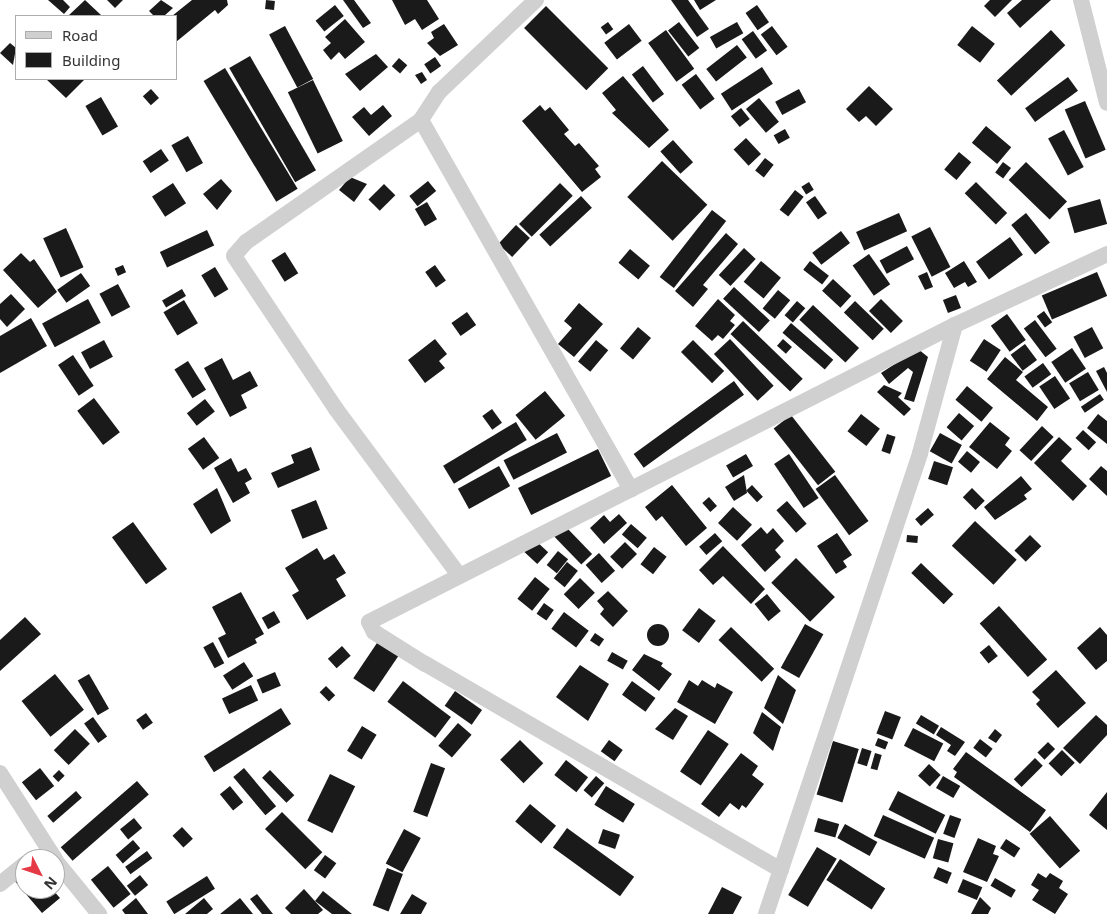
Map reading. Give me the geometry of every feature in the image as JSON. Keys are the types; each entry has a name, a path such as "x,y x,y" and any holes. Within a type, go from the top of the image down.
{"street":[{"path":"458,574 336,409 234,256 246,242 421,120 439,92 536,0"},
{"path":"1082,0 1107,101"},
{"path":"421,120 631,489"},
{"path":"781,870 434,669 369,625 385,610 631,489 955,325 1107,254"},
{"path":"766,914 920,453 955,325"},
{"path":"0,773 48,849"},
{"path":"0,884 15,872"},
{"path":"65,872 98,914"}],"building":[{"path":"48,0 63,0 70,7 64,14"},
{"path":"85,0 101,15 69,15"},
{"path":"107,0 123,0 115,8"},
{"path":"161,0 173,8 165,15 153,15 149,11"},
{"path":"192,0 227,0 228,5 218,14 215,10 178,40 178,15 173,15"},
{"path":"266,0 275,1 274,10 265,9"},
{"path":"343,0 354,0 371,23 363,28"},
{"path":"392,0 427,0 439,19 422,30 415,19 405,25"},
{"path":"671,0 688,0 709,29 697,37"},
{"path":"694,0 716,0 700,10"},
{"path":"990,0 1012,0 995,17 984,6"},
{"path":"1022,0 1051,0 1020,28 1007,13"},
{"path":"335,5 344,16 324,32 316,21"},
{"path":"757,5 769,22 758,30 746,13"},
{"path":"546,6 608,68 586,90 524,28"},
{"path":"345,19 365,42 345,59 339,52 331,60 323,50 331,43 325,37"},
{"path":"608,22 613,29 606,35 601,27"},
{"path":"679,22 699,48 688,57 668,31"},
{"path":"737,22 743,33 716,48 710,37"},
{"path":"444,24 458,45 440,56 427,43 434,38 431,32"},
{"path":"629,24 642,41 617,59 604,43"},
{"path":"285,26 313,79 297,87 269,34"},
{"path":"772,26 788,47 776,55 761,34"},
{"path":"972,26 995,44 980,63 957,45"},
{"path":"666,30 694,69 676,82 648,43"},
{"path":"1051,30 1065,45 1011,96 997,80"},
{"path":"753,31 767,50 756,59 742,39"},
{"path":"10,43 15,47 13,65 0,53"},
{"path":"737,45 747,58 716,82 706,69"},
{"path":"376,54 388,67 360,91 345,74"},
{"path":"250,56 316,170 295,182 229,68"},
{"path":"435,57 441,66 430,73 424,64"},
{"path":"399,58 407,65 400,74 392,66"},
{"path":"643,66 664,94 653,102 632,74"},
{"path":"762,67 773,84 732,110 721,94"},
{"path":"225,68 298,189 276,202 204,81"},
{"path":"422,72 427,80 421,84 415,75"},
{"path":"696,74 715,99 700,110 682,85"},
{"path":"623,76 669,130 649,148 612,113 616,110 602,93"},
{"path":"1068,77 1078,91 1035,122 1025,108"},
{"path":"47,80 84,80 66,98"},
{"path":"313,80 343,141 318,153 288,92"},
{"path":"869,86 893,109 876,126 866,116 859,122 846,109"},
{"path":"151,89 159,98 151,105 143,96"},
{"path":"799,89 806,102 782,115 775,102"},
{"path":"101,97 118,126 102,135 85,106"},
{"path":"759,98 779,122 766,133 746,109"},
{"path":"1085,101 1106,150 1085,158 1065,110"},
{"path":"383,105 392,116 369,136 352,117 364,107 371,115"},
{"path":"540,105 545,111 550,107 569,130 564,134 575,146 579,143 599,166 595,169 601,177 582,192 522,121"},
{"path":"741,108 750,119 740,127 731,116"},
{"path":"986,126 1011,147 997,164 972,143"},
{"path":"785,129 790,138 778,144 774,135"},
{"path":"1064,130 1084,167 1068,176 1048,138"},
{"path":"188,136 203,163 186,172 171,145"},
{"path":"746,138 761,154 749,166 734,150"},
{"path":"673,140 693,162 680,174 660,151"},
{"path":"161,149 169,161 151,173 143,161"},
{"path":"959,152 971,162 956,180 944,170"},
{"path":"765,158 774,165 764,177 755,171"},
{"path":"662,161 707,205 673,241 627,197"},
{"path":"1003,162 1011,168 1003,178 995,172"},
{"path":"1026,162 1067,202 1050,220 1009,180"},
{"path":"350,177 367,184 354,202 339,190"},
{"path":"221,179 232,191 217,210 203,194"},
{"path":"428,181 436,191 418,206 409,196"},
{"path":"809,182 814,190 806,194 801,187"},
{"path":"976,182 1007,213 996,224 965,193"},
{"path":"173,183 186,203 165,217 152,197"},
{"path":"560,183 573,196 532,237 519,224"},
{"path":"384,184 395,195 380,211 368,200"},
{"path":"795,190 804,197 788,216 780,210"},
{"path":"581,196 592,208 550,247 539,235"},
{"path":"815,196 827,213 818,220 806,202"},
{"path":"1100,199 1107,224 1074,233 1067,208"},
{"path":"427,202 437,219 425,226 415,209"},
{"path":"712,210 726,221 674,288 660,277"},
{"path":"899,213 907,231 864,250 856,232"},
{"path":"1026,213 1050,243 1035,254 1011,225"},
{"path":"516,225 530,238 512,257 498,244"},
{"path":"930,227 950,267 932,277 911,237"},
{"path":"66,228 83,267 61,277 43,238"},
{"path":"207,230 214,245 167,267 160,252"},
{"path":"841,231 850,243 821,265 812,253"},
{"path":"726,233 738,244 703,285 708,289 693,307 675,291"},
{"path":"1010,237 1023,255 989,279 976,262"},
{"path":"907,246 914,259 887,274 880,261"},
{"path":"744,248 756,259 730,286 719,275"},
{"path":"630,249 650,266 638,280 618,263"},
{"path":"285,252 298,273 285,282 271,260"},
{"path":"21,253 30,262 34,259 57,292 38,308 3,270"},
{"path":"869,254 890,284 874,296 853,265"},
{"path":"761,261 781,278 764,298 744,282"},
{"path":"810,261 829,276 822,284 803,270"},
{"path":"964,261 977,282 968,287 965,282 954,288 945,273"},
{"path":"123,265 126,272 118,276 115,269"},
{"path":"435,265 446,281 436,287 425,272"},
{"path":"215,267 228,289 215,298 201,275"},
{"path":"927,272 933,287 925,290 918,276"},
{"path":"1097,272 1107,296 1052,319 1042,295"},
{"path":"81,273 90,286 66,303 57,290"},
{"path":"833,279 851,296 840,308 822,291"},
{"path":"118,284 130,307 112,317 99,294"},
{"path":"734,287 770,320 759,332 723,299"},
{"path":"182,289 186,296 166,307 162,300"},
{"path":"778,290 790,300 775,319 763,308"},
{"path":"11,294 25,309 7,327 0,319 0,304"},
{"path":"956,295 961,308 948,313 943,300"},
{"path":"88,299 101,323 55,347 42,323"},
{"path":"718,299 735,315 730,321 735,325 723,339 718,335 712,341 695,326"},
{"path":"881,299 903,321 891,333 869,311"},
{"path":"184,300 198,323 177,336 163,312"},
{"path":"797,301 805,308 793,323 785,315"},
{"path":"855,301 884,329 873,340 844,313"},
{"path":"579,303 603,324 574,357 558,344 572,328 564,321"},
{"path":"813,305 859,348 845,363 799,320"},
{"path":"1044,311 1052,322 1045,328 1037,316"},
{"path":"467,312 476,325 461,336 451,323"},
{"path":"1007,314 1026,340 1010,352 991,326"},
{"path":"31,318 47,346 0,373 0,336"},
{"path":"1035,320 1057,349 1045,357 1024,328"},
{"path":"743,321 803,379 790,392 730,334"},
{"path":"791,323 833,360 825,370 782,333"},
{"path":"638,327 651,338 633,359 620,348"},
{"path":"1092,327 1103,348 1085,358 1073,337"},
{"path":"435,339 447,354 439,361 445,368 425,383 408,360"},
{"path":"730,339 774,386 758,401 714,354"},
{"path":"783,339 792,347 786,354 777,346"},
{"path":"984,339 1001,350 987,372 970,361"},
{"path":"104,340 113,357 90,369 81,352"},
{"path":"596,340 608,350 590,372 578,361"},
{"path":"693,340 724,371 712,383 681,352"},
{"path":"1025,344 1037,360 1023,371 1011,355"},
{"path":"1072,348 1086,369 1065,383 1051,362"},
{"path":"918,349 928,357 914,402 904,399 913,372 908,368 889,384 881,373"},
{"path":"73,355 94,386 79,396 58,365"},
{"path":"1005,357 1023,372 1016,380 1048,407 1037,421 987,379"},
{"path":"222,358 233,380 250,371 258,386 241,395 247,408 230,417 204,368"},
{"path":"188,361 206,390 192,398 174,369"},
{"path":"1043,363 1051,374 1033,388 1024,377"},
{"path":"1104,367 1107,373 1107,392 1096,371"},
{"path":"1088,372 1099,390 1080,401 1069,383"},
{"path":"1055,376 1070,398 1054,409 1039,387"},
{"path":"734,381 744,395 644,468 634,454"},
{"path":"884,385 902,393 898,397 911,409 904,416 877,392"},
{"path":"967,386 993,408 981,422 955,400"},
{"path":"545,391 565,416 536,440 515,415"},
{"path":"1100,394 1104,400 1085,413 1081,407"},
{"path":"94,398 120,432 103,445 77,411"},
{"path":"205,399 215,412 197,426 187,413"},
{"path":"492,409 502,423 492,430 482,416"},
{"path":"959,413 974,426 962,440 947,427"},
{"path":"861,414 880,429 866,446 847,431"},
{"path":"1098,414 1107,421 1107,444 1087,428"},
{"path":"791,415 835,472 818,485 774,429"},
{"path":"516,422 527,440 454,484 443,466"},
{"path":"990,422 1010,438 1005,445 1012,451 997,469 969,447"},
{"path":"1042,426 1054,437 1031,461 1019,450"},
{"path":"1083,430 1096,442 1089,450 1075,438"},
{"path":"557,433 567,453 514,480 504,460"},
{"path":"940,433 962,445 952,463 930,451"},
{"path":"887,434 896,437 890,454 881,451"},
{"path":"204,437 219,458 203,470 188,449"},
{"path":"1059,437 1072,449 1061,461 1087,486 1073,501 1034,463"},
{"path":"311,447 320,470 278,488 271,473 294,463 291,455"},
{"path":"598,449 611,476 531,515 518,488"},
{"path":"967,451 980,462 971,473 958,462"},
{"path":"746,454 753,466 733,478 726,465"},
{"path":"789,454 819,498 804,508 774,464"},
{"path":"231,458 238,472 246,468 252,479 245,483 250,493 233,503 214,468"},
{"path":"934,461 953,467 947,485 928,479"},
{"path":"499,466 510,486 469,509 458,489"},
{"path":"1101,466 1107,471 1107,496 1089,479"},
{"path":"744,475 747,493 734,501 725,487"},
{"path":"835,475 869,521 849,535 816,489"},
{"path":"1021,476 1032,489 1024,495 1027,499 995,520 984,507"},
{"path":"672,485 707,528 686,546 662,516 656,521 645,507"},
{"path":"752,485 763,497 757,502 746,490"},
{"path":"217,488 231,521 211,534 193,504"},
{"path":"972,488 985,501 976,510 963,497"},
{"path":"709,497 717,506 710,512 702,503"},
{"path":"316,500 328,529 303,539 291,510"},
{"path":"787,501 807,524 796,533 776,510"},
{"path":"733,507 752,525 737,541 718,523"},
{"path":"928,508 934,515 921,526 915,519"},
{"path":"619,514 627,523 604,544 590,528 604,515 610,522"},
{"path":"975,521 1017,560 993,585 952,546"},
{"path":"133,522 167,569 146,584 112,537"},
{"path":"631,524 647,538 638,548 622,535"},
{"path":"565,526 592,554 581,564 554,536"},
{"path":"761,527 767,534 773,528 784,541 775,550 781,557 765,572 741,545"},
{"path":"715,533 722,541 706,555 699,547"},
{"path":"837,533 852,555 843,561 847,567 836,574 817,546"},
{"path":"907,535 918,536 917,543 906,542"},
{"path":"1030,535 1041,546 1026,562 1014,551"},
{"path":"535,540 548,552 537,564 524,552"},
{"path":"625,542 637,554 622,569 610,557"},
{"path":"723,546 765,589 751,604 723,576 713,585 699,570"},
{"path":"654,547 667,557 653,574 640,564"},
{"path":"317,548 324,560 334,554 346,573 336,579 346,596 307,620 292,595 299,591 285,568"},
{"path":"558,551 568,559 557,573 547,565"},
{"path":"599,553 615,571 602,583 586,565"},
{"path":"796,558 835,597 810,622 771,583"},
{"path":"567,562 578,571 565,587 554,578"},
{"path":"921,563 953,594 944,604 911,573"},
{"path":"535,577 550,589 532,611 517,599"},
{"path":"580,578 595,593 579,609 564,594"},
{"path":"608,591 628,611 613,627 600,614 604,609 597,601"},
{"path":"241,592 264,634 255,639 257,643 228,658 218,638 226,634 212,607"},
{"path":"767,594 781,611 768,621 755,604"},
{"path":"544,603 554,610 546,621 537,614"},
{"path":"999,606 1047,660 1028,677 980,623"},
{"path":"699,608 716,621 699,643 682,630"},
{"path":"274,611 280,622 268,629 262,618"},
{"path":"564,612 589,631 576,647 551,629"},
{"path":"25,617 41,634 0,671 0,640"},
{"path":"658,624 666,627 669,635 666,643 658,646 650,643 647,635 650,627"},
{"path":"805,624 823,634 799,678 781,668"},
{"path":"731,627 774,669 762,682 718,640"},
{"path":"1100,627 1107,635 1107,661 1096,670 1077,648"},
{"path":"595,633 604,639 599,647 590,640"},
{"path":"379,640 400,654 374,692 353,678"},
{"path":"213,642 224,663 215,668 203,647"},
{"path":"989,645 998,656 988,663 980,653"},
{"path":"342,646 351,656 337,668 328,659"},
{"path":"612,652 628,661 623,669 607,661"},
{"path":"644,654 663,663 661,666 672,674 659,691 632,670"},
{"path":"244,662 253,676 232,690 223,676"},
{"path":"580,665 609,684 588,721 556,697"},
{"path":"1056,670 1086,703 1058,728 1036,704 1040,700 1032,692"},
{"path":"275,672 281,686 262,694 257,680"},
{"path":"55,674 84,710 51,737 22,701"},
{"path":"89,674 109,709 98,715 78,680"},
{"path":"778,675 796,690 783,724 764,708"},
{"path":"689,680 698,686 702,680 715,688 717,683 733,692 715,724 677,702"},
{"path":"403,681 451,717 435,738 387,702"},
{"path":"632,681 655,698 645,712 622,695"},
{"path":"251,685 258,700 229,714 222,699"},
{"path":"326,686 335,695 329,702 320,692"},
{"path":"455,691 482,710 472,725 445,706"},
{"path":"281,708 291,724 214,772 204,756"},
{"path":"675,708 688,716 673,740 655,729"},
{"path":"885,711 901,717 892,739 876,733"},
{"path":"762,712 781,727 773,751 753,733"},
{"path":"146,713 153,723 143,730 136,720"},
{"path":"921,715 939,726 934,734 916,724"},
{"path":"1096,715 1107,725 1107,735 1080,764 1063,748"},
{"path":"93,717 107,736 98,743 84,723"},
{"path":"458,723 472,735 452,757 438,746"},
{"path":"362,726 377,735 362,760 347,751"},
{"path":"941,727 965,742 955,756 947,751 951,745 936,735"},
{"path":"913,728 943,743 934,761 904,746"},
{"path":"75,729 90,744 69,765 54,750"},
{"path":"995,729 1002,735 996,743 988,738"},
{"path":"708,730 729,744 701,785 680,771"},
{"path":"878,738 888,742 885,750 875,745"},
{"path":"980,739 993,749 986,758 973,748"},
{"path":"520,740 543,763 524,783 500,760"},
{"path":"609,740 623,750 615,761 601,751"},
{"path":"833,741 859,749 842,802 817,795"},
{"path":"1048,742 1055,749 1044,760 1037,753"},
{"path":"862,748 872,751 867,766 857,763"},
{"path":"1062,750 1075,763 1061,776 1049,763"},
{"path":"966,752 1046,810 1030,832 954,777 957,772 953,769"},
{"path":"741,753 758,766 752,775 764,784 746,808 742,805 739,810 730,803 719,817 701,804"},
{"path":"875,753 882,755 877,770 871,768"},
{"path":"1035,758 1043,766 1022,787 1014,779"},
{"path":"566,760 588,777 576,792 554,775"},
{"path":"431,763 445,768 427,817 413,812"},
{"path":"929,764 941,775 930,787 918,776"},
{"path":"40,768 54,786 36,800 22,782"},
{"path":"244,768 276,806 265,815 233,777"},
{"path":"59,770 65,776 58,782 53,776"},
{"path":"270,770 294,795 286,803 262,778"},
{"path":"330,774 355,786 332,833 307,821"},
{"path":"596,776 604,783 592,798 584,790"},
{"path":"943,776 960,786 953,798 936,788"},
{"path":"137,781 149,795 73,861 65,852 65,849 61,847"},
{"path":"230,786 243,802 233,811 220,794"},
{"path":"606,786 635,804 623,823 594,805"},
{"path":"76,791 82,798 53,823 47,816"},
{"path":"898,791 945,815 936,834 888,810"},
{"path":"1107,792 1107,830 1089,815"},
{"path":"530,804 556,826 541,843 515,822"},
{"path":"282,812 322,852 305,869 265,829"},
{"path":"883,815 934,838 925,859 874,836"},
{"path":"950,815 961,819 954,838 943,834"},
{"path":"1050,816 1080,851 1060,868 1030,834"},
{"path":"134,818 142,828 128,839 120,829"},
{"path":"818,818 839,824 835,838 814,831"},
{"path":"845,824 877,842 870,856 837,838"},
{"path":"182,827 193,839 183,848 172,836"},
{"path":"567,828 634,877 620,896 553,847"},
{"path":"404,829 421,838 402,872 386,863"},
{"path":"603,829 620,835 615,849 598,843"},
{"path":"978,838 996,846 993,854 999,856 987,882 963,872"},
{"path":"938,839 953,843 948,862 933,858"},
{"path":"1006,839 1020,848 1014,857 1000,848"},
{"path":"133,840 140,848 123,863 116,855"},
{"path":"817,847 837,859 808,907 788,895"},
{"path":"147,851 152,858 130,874 125,867"},
{"path":"325,855 336,863 325,879 314,870"},
{"path":"840,859 885,888 872,909 826,880"},
{"path":"108,866 131,894 114,908 91,880"},
{"path":"938,867 952,873 947,884 933,878"},
{"path":"387,868 403,874 389,911 373,905"},
{"path":"1038,873 1046,878 1050,873 1063,881 1059,888 1068,894 1055,914 1032,900 1039,890 1031,885"},
{"path":"140,875 148,885 135,896 127,886"},
{"path":"207,876 215,889 174,914 166,901"},
{"path":"995,878 1016,890 1011,898 990,886"},
{"path":"963,879 982,887 977,900 958,892"},
{"path":"722,887 742,897 733,914 708,914"},
{"path":"304,889 323,910 318,914 291,914 285,908"},
{"path":"323,891 352,914 332,914 315,901"},
{"path":"257,894 273,914 262,914 250,899"},
{"path":"412,894 427,903 421,914 400,914"},
{"path":"980,897 991,908 988,914 971,914"},
{"path":"136,898 148,914 125,914 122,910"},
{"path":"204,898 213,909 207,914 185,914"},
{"path":"240,898 253,914 220,914"},
{"path":"30,899 59,899 42,913"}]}
